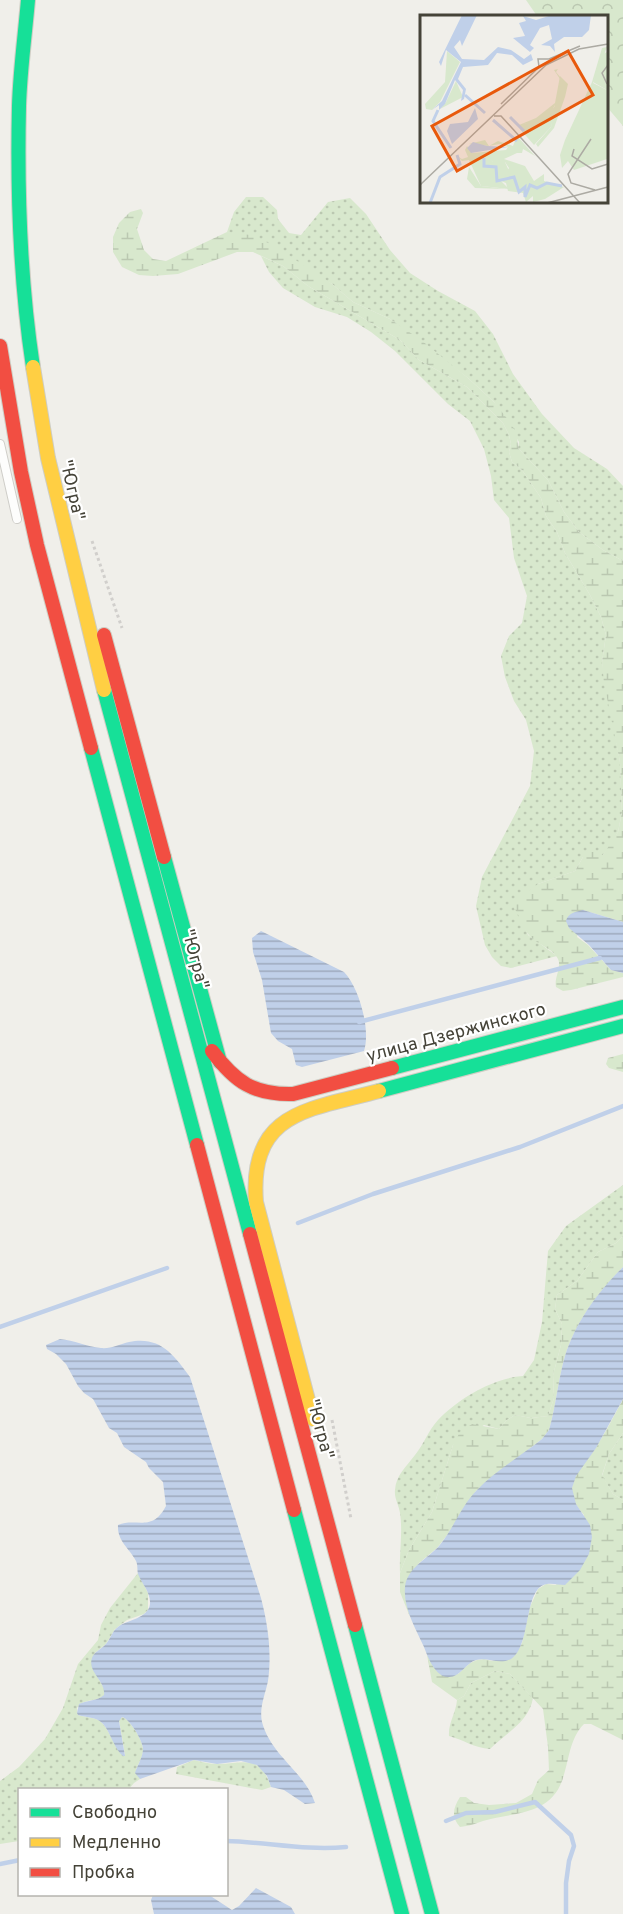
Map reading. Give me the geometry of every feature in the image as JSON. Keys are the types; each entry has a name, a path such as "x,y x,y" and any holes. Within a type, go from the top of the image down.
{"main road":[{"name":"\"Югра\"","path":"28,0 19,104 19,239 27,332 55,492 100,674 432,1914"},
{"path":"0,346 17,451 37,545 402,1914"},
{"path":"55,492 94,597 220,1062"},
{"name":"улица Дзержинского","path":"196,1029 220,1062 240,1082 259,1091 281,1095 298,1093 623,1007"},
{"name":"улица Дзержинского","path":"254,1172 261,1150 274,1130 289,1118 303,1112 623,1026"},
{"path":"247,1219 254,1172"},
{"path":"254,1172 256,1202 306,1387 351,1609"}],"lane":[{"path":"0,444 19,527"},
{"path":"133,940 176,1061"}],"path":[{"path":"92,540 123,631"}],"green space":[{"path":"526,0 623,0 623,126 608,108 608,15 536,15"},
{"path":"246,197 263,197 277,210 278,219 289,233 301,235 328,202 350,198 366,214 390,250 410,273 475,311 493,334 513,374 542,414 574,448 607,469 623,486 623,561 603,550 579,532 564,512 548,480 518,448 519,442 494,402 468,378 390,319 353,302 332,284 227,232 234,212"},
{"path":"141,209 143,213 137,229 144,250 153,259 166,261 227,232 250,235 273,245 332,284 353,302 390,319 421,340 494,402 517,434 518,448 548,480 564,512 579,532 603,550 623,561 623,922 583,910 577,937 588,945 611,970 623,973 623,977 571,990 563,991 556,987 559,965 556,955 528,934 514,908 517,899 538,884 575,871 591,849 603,855 618,832 622,812 620,762 604,683 602,662 606,635 601,617 565,553 557,532 546,516 541,498 522,470 512,462 509,452 511,444 509,435 503,423 467,387 419,360 400,340 308,286 283,266 253,252 237,252 178,274 139,275 122,267 113,252 113,237 119,223 130,212"},
{"path":"261,256 283,266 308,286 400,340 419,360 467,387 503,423 509,435 511,444 509,452 512,462 522,470 541,498 546,516 557,532 565,553 601,617 606,635 602,662 620,762 622,812 618,832 602,856 583,857 575,871 538,884 521,918 528,935 557,956 511,968 501,966 485,945 476,906 482,877 530,786 534,751 526,720 514,701 505,677 501,656 509,636 522,623 527,596 514,558 509,518 494,500 484,449 470,421 448,404 395,351 347,317 315,307 283,288 269,272"},
{"path":"623,1054 623,1072 609,1068 606,1064 608,1058"},
{"path":"623,1185 623,1236 616,1243 598,1252 577,1281 557,1295 555,1309 562,1324 561,1345 553,1375 554,1398 548,1416 531,1418 515,1415 499,1429 484,1425 453,1445 432,1512 409,1550 400,1573 401,1520 395,1493 399,1475 435,1424 456,1404 488,1385 523,1376 534,1360 542,1322 548,1251 566,1226"},
{"path":"623,1236 623,1267 589,1308 575,1331 565,1356 549,1430 542,1439 476,1491 437,1548 419,1563 405,1593 410,1617 400,1592 400,1573 409,1550 432,1512 453,1445 460,1432 472,1424 499,1429 515,1415 531,1418 548,1416 554,1398 553,1375 561,1345 562,1324 555,1309 557,1295 577,1281 598,1252 616,1243"},
{"path":"623,1399 623,1433 609,1454 602,1475 613,1494 623,1500 623,1740 591,1724 584,1724 572,1744 562,1781 548,1801 529,1811 460,1827 455,1820 454,1812 460,1797 466,1797 474,1803 489,1805 516,1803 532,1794 538,1780 549,1770 543,1709 510,1674 495,1671 471,1683 464,1696 457,1700 432,1682 427,1655 434,1667 458,1674 477,1660 492,1661 516,1654 522,1643 530,1607 538,1589 546,1584 556,1585 584,1515 573,1497 574,1479 599,1443"},
{"path":"623,1433 623,1500 613,1494 602,1476 609,1454"},
{"path":"138,1573 148,1593 148,1610 144,1614 127,1620 115,1629 106,1644 95,1653 97,1676 105,1690 104,1696 80,1705 77,1708 78,1715 101,1722 125,1755 119,1720 122,1717 129,1722 143,1748 136,1770 140,1779 130,1788 18,1788 18,1841 0,1844 0,1781 19,1767 45,1739 63,1708 78,1664 98,1640 101,1625 110,1608"},
{"path":"495,1671 510,1674 533,1698 527,1714 490,1749 449,1736 457,1700 464,1696 471,1683"},
{"path":"194,1760 215,1764 244,1762 257,1765 267,1776 271,1787 262,1790 176,1774 177,1767"}],"water":[{"path":"583,910 623,922 623,973 611,970 589,945 569,928 566,921 568,916"},
{"path":"261,931 344,972 359,998 362,1009 366,1032 364,1051 302,1067 296,1065 292,1049 278,1041 271,1033 262,980 253,952 252,938"},
{"path":"623,1267 623,1399 596,1448 576,1476 572,1488 576,1504 590,1525 592,1537 589,1554 580,1570 565,1585 547,1584 539,1588 534,1595 522,1642 518,1652 511,1659 507,1661 476,1660 456,1675 444,1676 436,1671 430,1662 411,1618 405,1595 409,1574 439,1546 466,1503 477,1490 542,1439 549,1430 565,1356 575,1331 597,1297"},
{"path":"60,1339 101,1348 140,1341 157,1344 178,1361 190,1377 261,1598 269,1639 270,1660 262,1707 262,1722 273,1745 304,1782 315,1803 305,1804 284,1790 271,1787 267,1776 257,1765 241,1761 217,1764 194,1760 140,1779 135,1773 143,1749 136,1731 129,1722 122,1717 119,1721 125,1756 123,1756 102,1723 93,1718 78,1715 79,1704 104,1695 102,1685 92,1668 93,1656 107,1643 116,1629 142,1616 150,1604 148,1592 138,1574 136,1561 119,1536 118,1525 149,1522 161,1514 166,1506 163,1482 146,1462 124,1447 117,1433 109,1428 93,1399 78,1386 66,1364 47,1349 46,1345"},
{"path":"256,1888 291,1907 295,1914 154,1914 151,1900 153,1896 211,1896 232,1910"}],"waterway":[{"path":"359,1022 600,958"},
{"path":"298,1223 373,1194 520,1147 623,1106"},
{"path":"0,1327 167,1268"},
{"path":"446,1821 466,1813 495,1812 535,1802 571,1835 574,1846 566,1883 566,1914"},
{"path":"228,1841 316,1848 346,1847"},
{"path":"0,1864 18,1860"}],"traffic: fast":[{"path":"28,0 21,66 18,139 22,270 33,367"},
{"path":"104,690 250,1234"},
{"path":"91,748 197,1145"},
{"path":"164,857 220,1062"},
{"path":"392,1068 623,1007"},
{"path":"379,1091 623,1026"},
{"path":"294,1510 402,1914"},
{"path":"355,1625 432,1914"}],"traffic: slow":[{"path":"33,367 48,458 104,690"},
{"path":"313,1419 256,1202 256,1172 262,1149 273,1132 289,1120 307,1110 379,1091"}],"traffic: jam":[{"path":"0,346 21,472 37,545 91,748"},
{"path":"104,635 164,857"},
{"path":"212,1051 229,1071 246,1084 256,1089 279,1094 293,1094 392,1068"},
{"path":"197,1145 294,1510"},
{"path":"250,1234 355,1625"}]}
